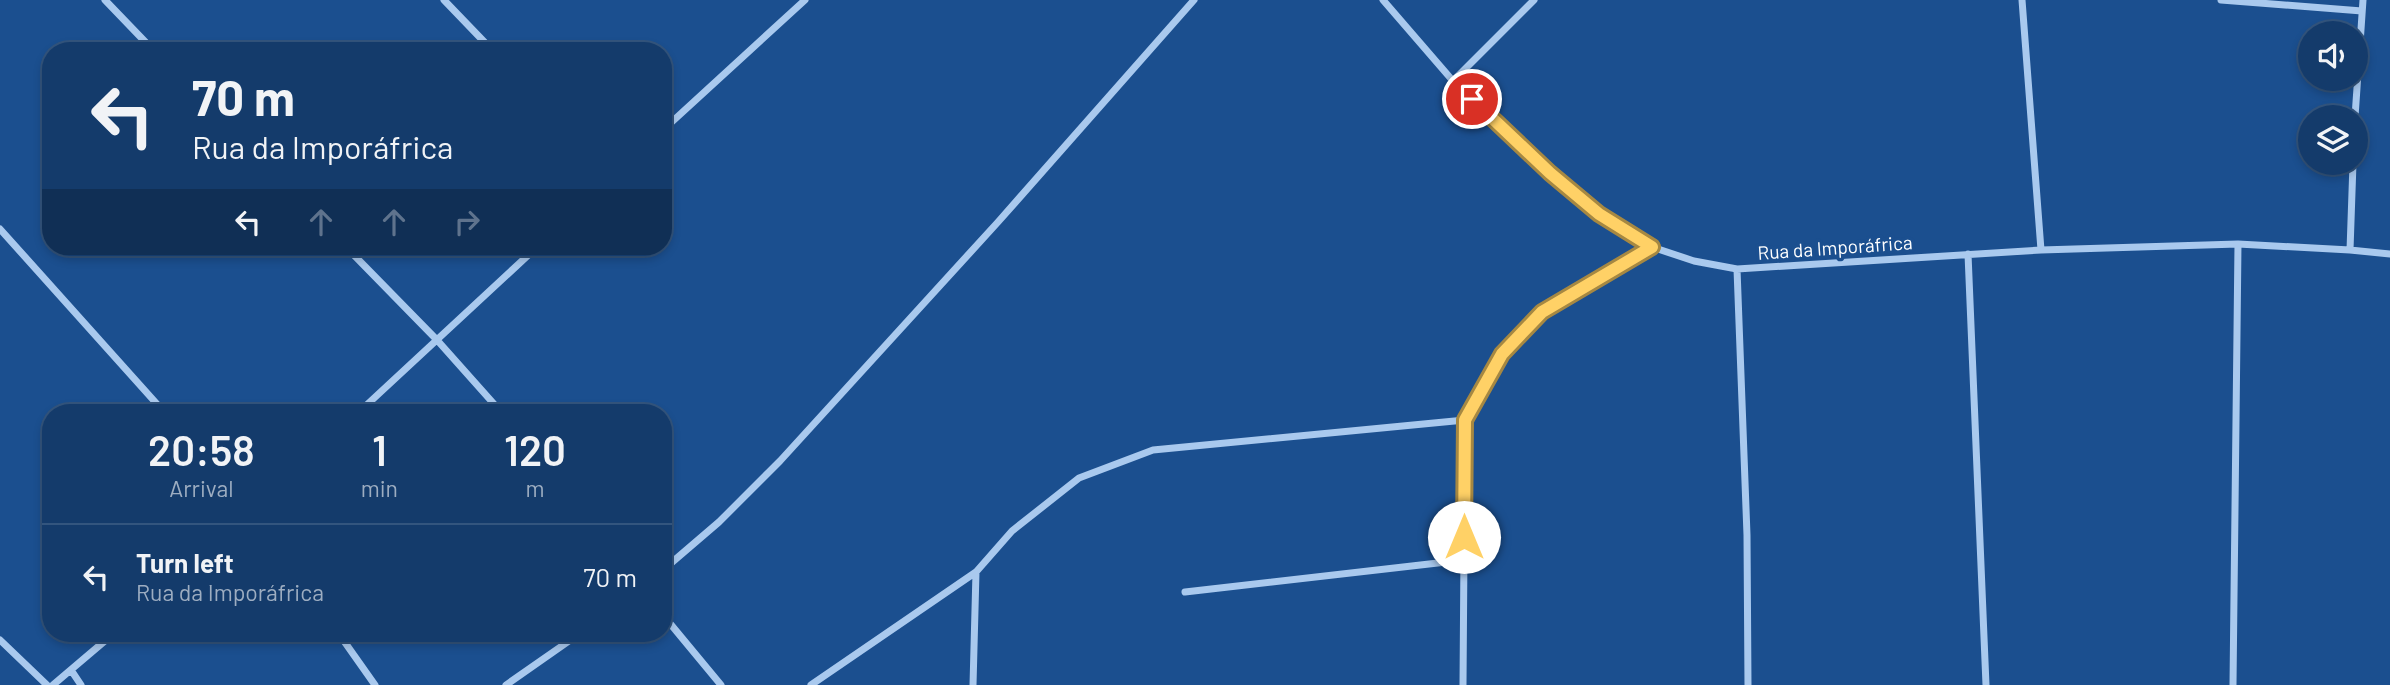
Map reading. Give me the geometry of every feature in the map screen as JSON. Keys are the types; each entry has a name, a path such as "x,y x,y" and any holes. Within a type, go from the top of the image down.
{"street":[{"path":"105,0 145,42"},
{"path":"444,0 484,42"},
{"path":"672,122 805,0"},
{"path":"672,562 719,522 780,461 998,222 1194,0"},
{"name":"Rua da Imporáfrica","path":"1382,0 1453,81 1550,173 1599,214 1652,247 1693,261 1737,269 2041,250 2238,244 2390,254"},
{"path":"1453,81 1535,0"},
{"path":"2022,0 2041,250"},
{"path":"2221,0 2362,11"},
{"path":"2356,105 2363,0"},
{"path":"2350,250 2353,175"},
{"path":"0,229 157,404"},
{"path":"2233,685 2238,244"},
{"path":"1463,685 1465,420 1502,354 1542,312 1652,247"},
{"path":"1968,254 1986,685"},
{"path":"355,256 437,340 494,404"},
{"path":"368,404 527,256"},
{"path":"1737,269 1746,522 1748,685"},
{"path":"811,685 976,572 1012,531 1079,478 1153,450 1465,420"},
{"path":"1185,592 1464,560"},
{"path":"973,685 976,572"},
{"path":"672,626 721,685"},
{"path":"0,640 47,685"},
{"path":"53,685 104,642"},
{"path":"345,642 375,685"},
{"path":"506,685 568,642"},
{"path":"71,670 81,685"}],"route":[{"path":"1464,537 1465,420 1502,354 1542,312 1652,247 1599,214 1550,173 1472,99"}]}
